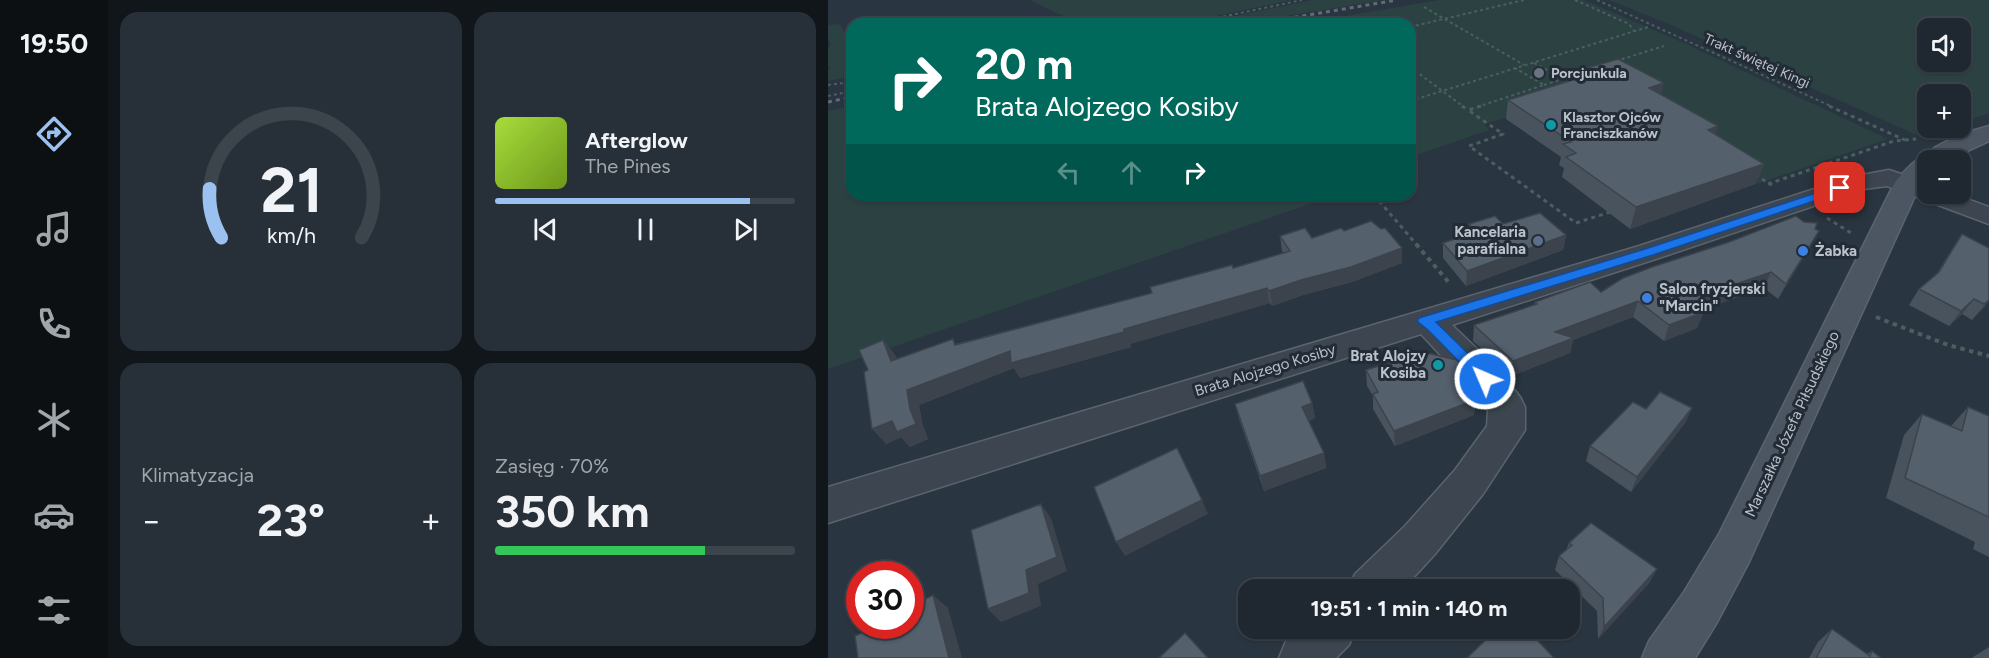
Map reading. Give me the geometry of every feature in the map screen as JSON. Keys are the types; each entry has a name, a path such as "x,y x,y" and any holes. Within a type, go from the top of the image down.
{"main road":[{"path":"1957,150 1967,141 1989,133"},
{"name":"Marszałka Józefa Piłsudskiego","path":"1666,658 1700,608 1734,548 1917,194"}],"street":[{"name":"Brata Alojzego Kosiby","path":"828,505 1649,252 1860,182 1889,178 1917,179"},
{"name":"Brata Alojzego Kosiby","path":"1968,204 1989,216"},
{"path":"1382,579 1434,524 1469,482 1506,430 1507,407 1485,379 1434,327 1424,321"},
{"path":"1303,658 1321,639"}],"path":[{"path":"1216,18 1302,0"},
{"path":"1416,26 1524,0"},
{"path":"1575,0 1629,24 1635,32"},
{"name":"Trakt świętej Kingi","path":"1597,0 1907,141"},
{"path":"1424,7 1524,65"},
{"path":"1416,99 1648,27"},
{"path":"1612,62 1664,46"},
{"path":"1533,63 1563,79"},
{"path":"1515,68 1544,85"},
{"path":"1416,71 1503,134 1469,146 1576,223 1621,208"},
{"path":"1468,110 1571,76 1569,84"},
{"path":"828,85 846,83"},
{"path":"1538,87 1548,87"},
{"path":"828,96 846,92"},
{"path":"1751,172 1779,189"},
{"path":"1379,201 1455,290"},
{"path":"1826,218 1857,237"},
{"path":"1876,317 1948,345 1989,356"}],"green space":[{"path":"1029,0 1292,0 1205,18 1068,18"},
{"path":"1312,0 1383,0 1275,18 1226,18"},
{"path":"1439,0 1584,0 1684,43 1888,139 1757,184 1704,151 1509,117 1484,124 1489,130 1416,155 1416,18 1334,18"},
{"path":"1609,0 1989,0 1989,113 1971,119 1971,84 1917,84 1917,135 1671,25"},
{"path":"840,24 846,36 846,77 828,81 828,70 831,68 828,67 828,50 831,43 828,38 828,25"},
{"path":"846,107 846,201 1318,201 828,369 828,111"}],"building":[{"path":"1618,59 1664,83 1649,88 1718,126 1708,130 1764,164 1636,207 1566,157 1576,153 1563,144 1571,142 1508,100 1576,79 1567,74"},
{"path":"1540,213 1566,235 1467,271 1443,243 1476,232 1469,224 1495,216 1503,224"},
{"path":"1796,216 1804,222 1817,223 1815,229 1819,231 1786,284 1771,272 1701,296 1707,301 1697,306 1704,312 1669,325 1638,301 1555,332 1574,338 1513,361 1474,325 1537,304 1535,302 1590,282 1601,292 1623,278 1729,242"},
{"path":"1371,221 1381,229 1385,228 1402,248 1351,267 1269,291 1267,288 1124,329 1124,332 1011,363 1010,351 907,390 910,409 916,424 897,432 892,421 872,429 864,372 868,370 859,350 883,340 891,361 953,339 955,345 1152,293 1150,287 1232,265 1233,268 1290,251 1280,236 1305,228 1312,238 1341,228 1344,231"},
{"path":"1962,234 1989,248 1989,300 1984,304 1974,299 1961,311 1919,289 1939,272"},
{"path":"1427,353 1457,360 1472,375 1463,378 1475,400 1394,431 1373,394 1378,392 1366,370 1394,361 1390,355"},
{"path":"1303,381 1312,403 1302,407 1324,453 1260,476 1235,404"},
{"path":"1660,392 1692,408 1637,477 1590,446 1633,402 1646,409"},
{"path":"1968,407 1989,416 1989,517 1905,478 1922,414 1962,431"},
{"path":"1177,448 1202,500 1116,542 1094,487"},
{"path":"1041,504 1057,557 1026,570 1029,593 988,609 971,530"},
{"path":"1591,523 1657,569 1604,627 1603,598 1559,556 1572,545 1569,543"},
{"path":"933,595 949,658 858,658 855,639 924,639 924,600"},
{"path":"1832,629 1870,656 1872,651 1881,658 1816,658"},
{"path":"1185,633 1208,658 1159,658"},
{"path":"1487,639 1536,639 1554,658 1467,658"}],"railway":[{"path":"1290,18 1397,0"},
{"path":"828,102 846,98"}],"place":[{"name":"Porcjunkula","path":"1539,73"},
{"name":"Klasztor Ojców Franciszkanów","path":"1551,125"},
{"name":"Kancelaria parafialna","path":"1538,241"},
{"name":"Żabka","path":"1803,251"},
{"name":"Salon fryzjerski \"Marcin\"","path":"1647,298"},
{"name":"Brat Alojzy Kosiba","path":"1438,365"}],"route":[{"path":"1485,379 1434,327 1424,321 1649,252 1840,188"}]}
